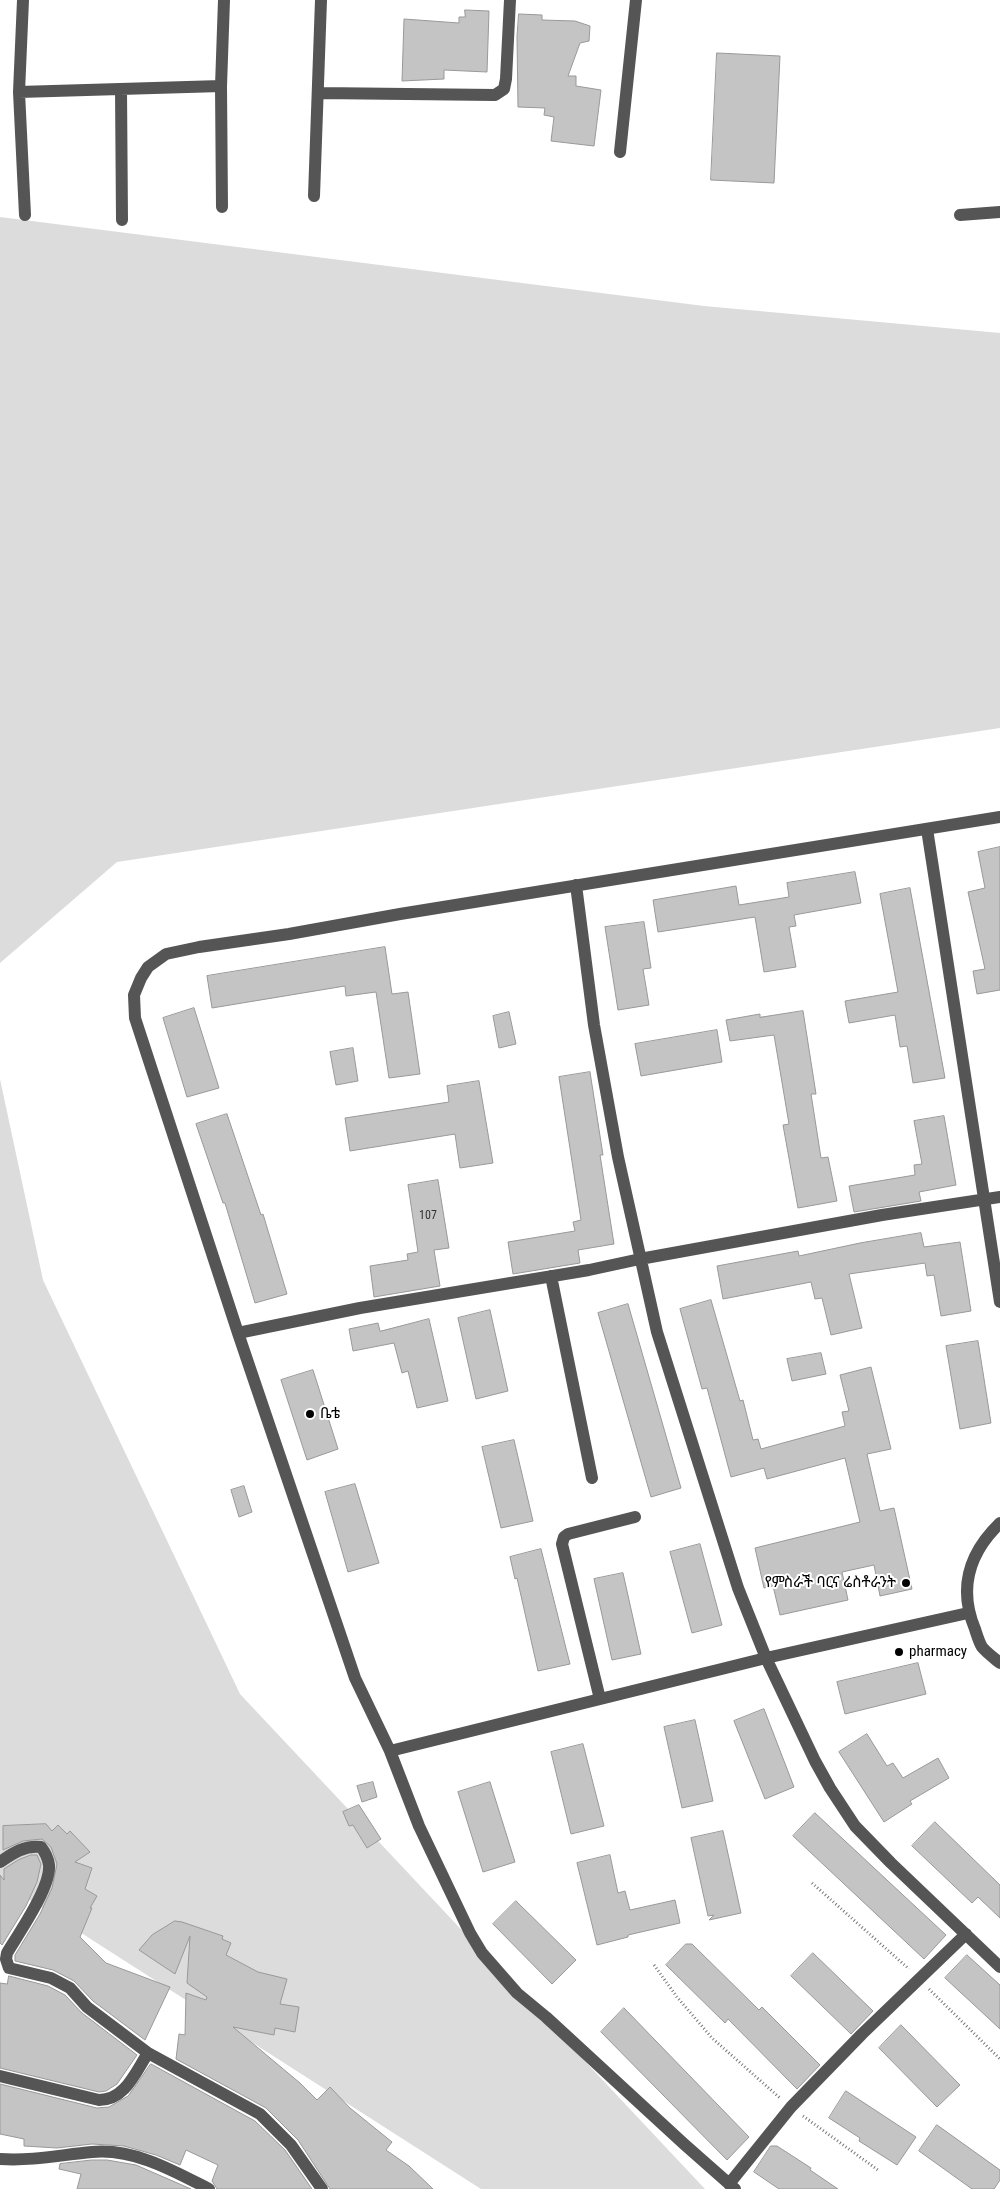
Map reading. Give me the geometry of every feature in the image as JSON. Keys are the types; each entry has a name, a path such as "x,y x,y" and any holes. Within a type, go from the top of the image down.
{"street":[{"path":"23,0 19,92 25,215"},
{"path":"222,207 221,86 224,0"},
{"path":"314,196 321,0"},
{"path":"319,93 495,95 504,90 506,79 510,0"},
{"path":"620,152 636,0"},
{"path":"19,92 221,86"},
{"path":"121,90 122,220"},
{"path":"960,215 1000,212"},
{"path":"966,1934 862,2034 791,2107 732,2186 546,2017 517,1993 482,1953 470,1933 452,1891 419,1826 390,1751 355,1678 238,1333 135,1018 134,995 148,967 166,954 199,946 289,934 576,885 1000,817"},
{"path":"927,829 1000,1302"},
{"path":"576,885 594,1025 618,1157 640,1259 657,1332 738,1588 766,1658 815,1761 855,1826 1000,1967"},
{"path":"238,1333 360,1308 551,1276 882,1215 1000,1197"},
{"path":"551,1276 592,1478"},
{"path":"600,1699 562,1544 564,1537 568,1534 635,1517"},
{"path":"1000,1523 978,1549 967,1579 966,1603 968,1614 982,1646 1000,1663"},
{"path":"390,1751 766,1658 968,1614"},
{"path":"0,1862 14,1853 32,1846 41,1847 49,1865 47,1877 34,1908 8,1953 4,1970 51,1978 70,1988 87,2007 120,2030 148,2053 260,2114 291,2145 322,2189"},
{"path":"0,2076 99,2100 108,2100 123,2092 148,2053"},
{"path":"0,2159 52,2158 94,2152 123,2154 173,2170 209,2189"}],"path":[{"path":"654,1965 677,1997 712,2038 791,2107 829,2137 878,2170"}],"shaded area":[{"path":"0,217 704,306 1000,333 1000,728 117,862 0,963"},
{"path":"0,1079 43,1280 240,1694 705,2189 481,2189 0,1881"}],"building":[{"path":"465,10 489,11 487,72 444,70 444,79 402,81 404,19 459,23 459,17 465,17"},
{"path":"519,14 542,15 542,20 575,21 590,26 589,41 580,43 568,76 576,76 576,86 601,90 594,146 551,141 554,117 544,115 545,108 518,107 517,37"},
{"path":"717,53 780,56 774,183 711,180"},
{"path":"1000,847 1000,990 977,994 973,971 985,969 968,892 985,888 978,852"},
{"path":"855,872 861,903 794,915 796,926 789,927 796,967 764,972 755,917 658,932 653,900 736,886 739,905 789,897 787,883"},
{"path":"910,888 945,1078 913,1083 907,1046 900,1047 895,1015 849,1023 845,1001 898,992 880,894"},
{"path":"644,922 651,968 643,969 649,1005 618,1010 605,927"},
{"path":"385,947 392,994 408,992 420,1074 389,1078 376,992 346,996 345,986 212,1008 207,976"},
{"path":"194,1008 219,1088 187,1097 163,1018"},
{"path":"803,1011 816,1094 811,1094 821,1158 828,1157 837,1201 798,1208 783,1125 789,1124 774,1035 730,1041 726,1020 760,1014 760,1017"},
{"path":"509,1012 516,1044 499,1048 493,1016"},
{"path":"717,1030 722,1062 641,1076 635,1044"},
{"path":"353,1048 358,1081 336,1085 330,1052"},
{"path":"590,1072 603,1155 600,1155 614,1244 578,1250 580,1263 513,1274 508,1242 575,1231 573,1222 581,1220 559,1077"},
{"path":"479,1081 493,1163 460,1168 455,1134 350,1151 345,1118 449,1102 447,1086"},
{"path":"227,1114 261,1215 263,1214 287,1294 255,1303 225,1203 223,1203 196,1124"},
{"path":"944,1116 956,1185 919,1192 921,1201 854,1212 849,1186 915,1175 914,1165 922,1164 914,1121"},
{"path":"438,1180 449,1248 434,1250 440,1286 374,1297 370,1266 408,1260 407,1254 418,1252 408,1185"},
{"path":"921,1233 924,1247 960,1242 971,1311 941,1316 934,1275 927,1276 925,1263 849,1274 862,1328 831,1335 822,1298 815,1299 811,1282 723,1299 717,1266 798,1251 799,1256"},
{"path":"711,1300 740,1401 743,1400 753,1440 758,1439 761,1449 845,1426 842,1412 849,1411 840,1375 871,1367 891,1449 867,1454 880,1511 894,1508 912,1589 880,1596 874,1565 842,1572 848,1600 780,1615 773,1586 764,1588 755,1548 860,1522 845,1458 767,1479 764,1468 731,1477 707,1388 702,1389 680,1309"},
{"path":"628,1304 681,1488 651,1497 598,1313"},
{"path":"490,1310 508,1391 476,1399 458,1318"},
{"path":"429,1319 448,1401 417,1408 408,1371 402,1373 394,1343 353,1351 349,1329 378,1323 380,1331"},
{"path":"978,1341 991,1423 960,1429 946,1346"},
{"path":"821,1353 826,1374 792,1381 787,1359"},
{"name":"ቤቴ","path":"313,1370 338,1449 307,1460 281,1380"},
{"path":"514,1440 533,1521 501,1528 482,1447"},
{"path":"355,1484 379,1563 348,1572 325,1492"},
{"path":"244,1486 252,1512 239,1517 231,1490"},
{"path":"700,1544 722,1625 692,1633 670,1552"},
{"path":"541,1549 570,1664 538,1671 517,1578 515,1579 510,1557"},
{"path":"623,1573 641,1654 612,1660 594,1579"},
{"path":"918,1663 926,1694 845,1714 837,1682"},
{"path":"764,1709 794,1787 765,1799 734,1721"},
{"path":"695,1720 713,1801 682,1808 664,1727"},
{"path":"867,1734 887,1766 893,1763 903,1778 938,1758 949,1778 910,1801 912,1804 884,1822 839,1752"},
{"path":"583,1744 604,1826 571,1834 551,1752"},
{"path":"373,1782 377,1797 362,1802 357,1786"},
{"path":"490,1782 515,1862 483,1872 458,1792"},
{"path":"359,1805 381,1839 367,1848 353,1825 349,1826 343,1812"},
{"path":"815,1813 946,1935 924,1959 793,1836"},
{"path":"935,1822 1000,1885 1000,1918 978,1897 972,1903 912,1846"},
{"path":"46,1824 52,1831 58,1825 67,1834 70,1831 90,1852 75,1862 92,1868 85,1889 97,1896 90,1908 92,1908 80,1937 106,1963 170,1987 145,2040 93,2001 74,1981 53,1970 15,1961 15,1955 40,1914 52,1888 57,1864 51,1847 42,1839 23,1841 3,1850 3,1826"},
{"path":"723,1831 741,1913 709,1920 714,1915 708,1916 691,1838"},
{"path":"31,1855 37,1855 41,1864 37,1882 26,1906 2,1945 0,1943 0,1875 4,1880 4,1869 18,1860"},
{"path":"610,1855 618,1893 625,1891 630,1910 675,1900 680,1923 628,1935 628,1937 597,1945 577,1863"},
{"path":"516,1901 576,1960 552,1984 493,1924"},
{"path":"175,1921 223,1936 222,1939 231,1943 226,1955 258,1972 287,1979 280,2004 299,2007 295,2032 275,2028 274,2035 233,2027 300,2083 317,2100 330,2087 350,2108 392,2142 386,2150 409,2166 433,2189 330,2189 298,2140 266,2108 176,2059 179,2034 185,2035 186,1993 206,2000 207,1997 187,1983 190,1936 175,1974 139,1950 152,1935"},
{"path":"686,1944 692,1944 759,2010 762,2007 820,2065 797,2089 728,2019 725,2023 666,1965"},
{"path":"813,1953 873,2011 851,2034 791,1976"},
{"path":"967,1955 1000,1985 1000,2029 945,1978"},
{"path":"9,1976 48,1986 65,1995 82,2013 137,2055 117,2084 106,2091 99,2092 0,2068 0,1983 7,1984"},
{"path":"624,2008 749,2137 727,2160 601,2032"},
{"path":"901,2025 960,2085 937,2107 879,2048"},
{"path":"151,2064 255,2121 285,2150 312,2189 217,2189 212,2181 218,2165 186,2150 180,2165 156,2155 124,2146 92,2144 57,2148 24,2146 24,2139 0,2134 0,2084 97,2108 109,2107 128,2096"},
{"path":"846,2091 916,2137 897,2165 859,2141 860,2138 829,2118"},
{"path":"937,2125 1000,2170 1000,2180 994,2189 972,2189 919,2151"},
{"path":"771,2146 777,2146 811,2168 810,2170 838,2189 779,2189 754,2172"},
{"path":"107,2160 136,2165 191,2189 77,2189 81,2174 59,2169 60,2164"}],"place":[{"name":"ቤቴ","path":"310,1414"},
{"name":"የምስራች ባርና ሬስቶራንት","path":"906,1583"},
{"name":"pharmacy","path":"899,1652"}]}
